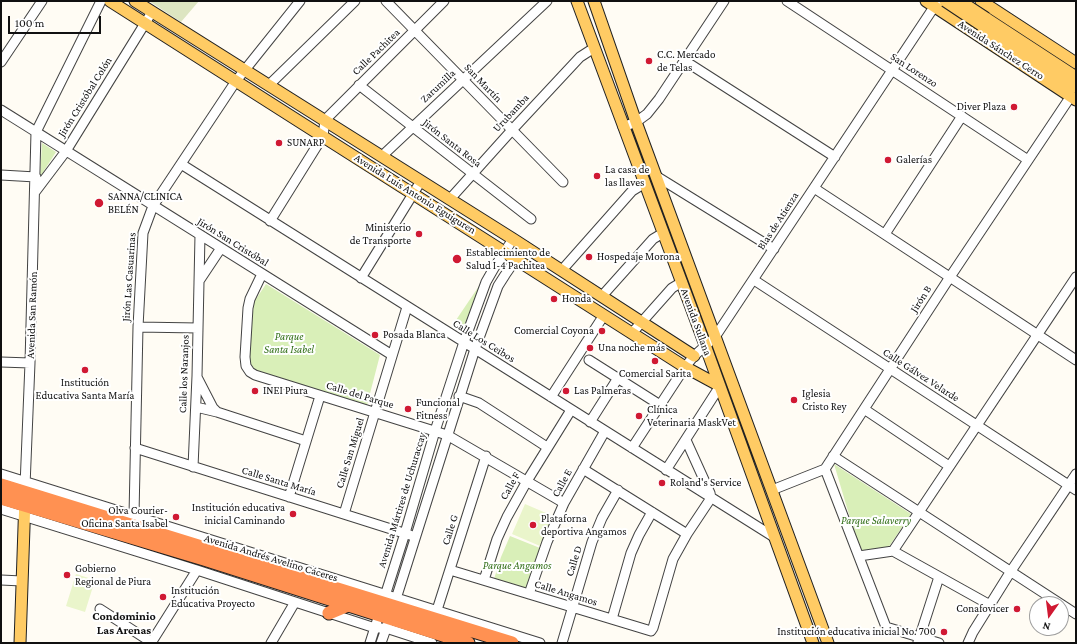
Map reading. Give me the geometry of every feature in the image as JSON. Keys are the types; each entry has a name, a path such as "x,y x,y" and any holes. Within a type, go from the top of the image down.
{"highway":[{"name":"Avenida Andrés Avelino Cáceres","path":"1,485 25,486 388,609 512,643"},
{"name":"Avenida Andrés Avelino Cáceres","path":"1,498 24,511 196,557 348,605 388,609 468,643"},
{"path":"329,613 348,605"}],"main road":[{"name":"Avenida Luis Antonio Eguiguren","path":"110,1 516,258 685,367 720,386"},
{"name":"Avenida Luis Antonio Eguiguren","path":"135,1 525,246 694,356"},
{"name":"Avenida Sullana","path":"577,1 682,282 813,643"},
{"name":"Avenida Sullana","path":"594,1 636,122 828,643"},
{"name":"Avenida Sánchez Cerro","path":"945,1 1074,94"},
{"name":"Avenida Sánchez Cerro","path":"960,1 980,25 1076,77"},
{"path":"961,24 977,1"},
{"name":"Avenida Sánchez Cerro","path":"933,3 961,24 980,25"},
{"path":"980,25 989,3 1076,63"},
{"name":"Avenida San Ramón","path":"20,643 25,486"},
{"path":"774,537 789,534"}],"street":[{"path":"1,62 42,1"},
{"name":"Avenida San Ramón","path":"25,486 36,177 36,132 101,1"},
{"name":"Jirón Las Casuarinas","path":"134,515 138,327 143,233 153,206 236,81 300,1"},
{"path":"270,85 354,1"},
{"name":"San Martín","path":"386,1 563,182"},
{"name":"Calle Pachitea","path":"325,120 444,1"},
{"name":"Zarumilla","path":"382,156 546,1"},
{"path":"623,127 636,122 647,114 659,99 724,1"},
{"name":"San Lorenzo","path":"787,1 1028,160"},
{"name":"Blas de Atienza","path":"632,448 685,367 705,345 715,338 892,70 933,3"},
{"name":"Jirón Cristóbal Colón","path":"35,192 66,151 152,12"},
{"name":"Urubamba","path":"450,200 512,130 580,57 594,48"},
{"path":"684,61 835,157"},
{"name":"Jirón Santa Rosa","path":"359,85 530,219"},
{"name":"Jirón B","path":"825,469 950,277 1074,94"},
{"name":"Jirón San Cristóbal","path":"1,110 392,355"},
{"path":"1,119 10,116"},
{"path":"885,234 962,116"},
{"path":"270,221 323,136 325,120"},
{"name":"Calle Los Ceibos","path":"180,164 774,537"},
{"path":"1,175 36,177"},
{"path":"656,176 774,249"},
{"path":"361,278 421,181"},
{"path":"562,270 632,191 645,183"},
{"path":"814,188 1076,360"},
{"path":"602,296 653,239 663,233"},
{"name":"Calle los Naranjos","path":"193,466 197,376 200,235"},
{"name":"Avenida Mártires de Uchuraccay","path":"388,609 405,533 435,430 464,342 486,282 513,239"},
{"name":"Avenida Mártires de Uchuraccay","path":"388,609 415,536 459,396 498,286 525,246"},
{"path":"199,281 221,248"},
{"name":"Calle del Parque","path":"262,274 249,304 245,357 246,366 250,372 255,375 320,396 447,434 564,503"},
{"path":"893,551 1076,277"},
{"name":"Calle Gálvez Velarde","path":"754,280 1072,487"},
{"path":"632,333 672,288 682,282"},
{"name":"Calle San Miguel","path":"344,514 407,307"},
{"path":"551,397 604,315"},
{"path":"138,327 198,328"},
{"path":"589,360 660,405"},
{"path":"1,362 30,363"},
{"path":"197,376 213,408 217,412"},
{"path":"590,422 618,378"},
{"path":"666,470 720,386"},
{"path":"289,497 320,396"},
{"path":"459,396 479,403 547,447"},
{"path":"196,407 217,412 306,441"},
{"path":"864,409 950,466"},
{"name":"Calle F","path":"484,580 495,545 503,526 527,481 571,410"},
{"name":"Calle E","path":"530,594 547,542 564,503 605,431"},
{"path":"583,469 687,534 711,498 686,440"},
{"name":"Calle Santa María","path":"135,448 415,536"},
{"name":"Calle G","path":"437,610 486,456"},
{"path":"833,456 1076,614"},
{"path":"772,490 825,469 886,627 919,640 939,643"},
{"name":"Avenida Andrés Avelino Cáceres","path":"1,474 25,486 134,515 388,609 432,643"},
{"path":"968,643 1011,571 1072,487 1076,474"},
{"name":"Calle D","path":"562,643 592,542 602,518 618,490"},
{"name":"Avenida Andrés Avelino Cáceres","path":"1,510 24,511 197,570 375,628 388,609"},
{"path":"612,619 631,553 652,512"},
{"name":"Calle Angamos","path":"450,570 651,631 669,569 687,534"},
{"path":"858,556 893,551 990,605"},
{"path":"100,609 151,643 197,570"},
{"path":"919,640 939,577"},
{"path":"1,580 22,581"},
{"path":"271,643 295,602"},
{"path":"370,643 375,628 388,609"},
{"path":"381,643 388,609"},
{"name":"Avenida Andrés Avelino Cáceres","path":"388,609 437,610 540,643"}],"green space":[{"path":"149,1 199,1 181,22"},
{"path":"42,143 56,152 40,177"},
{"path":"481,283 462,333 452,326"},
{"name":"Parque Santa Isabel","path":"266,284 380,355 367,405 258,373 248,362 254,302"},
{"name":"Parque Salaverry","path":"834,464 911,514 886,551 861,555"},
{"name":"Plataforna deportiva Angamos","path":"525,504 553,516 540,546 512,534"},
{"name":"Parque Angamos","path":"510,536 540,548 528,591 494,579"},
{"path":"76,574 95,580 85,612 66,606"}],"place":[{"name":"C.C. Mercado de Telas","path":"649,61"},
{"name":"Diver Plaza","path":"1014,107"},
{"name":"SUNARP","path":"279,143"},
{"name":"Galerías","path":"888,160"},
{"name":"La casa de las llaves","path":"597,176"},
{"name":"SANNA/CLINICA BELÉN","path":"99,203"},
{"name":"Ministerio de Transporte","path":"419,234"},
{"name":"Hospedaje Morona","path":"589,257"},
{"name":"Establecimiento de Salud I-4 Pachitea","path":"457,259"},
{"name":"Honda","path":"554,299"},
{"name":"Comercial Coyona","path":"602,331"},
{"name":"Posada Blanca","path":"375,335"},
{"name":"Una noche más","path":"590,348"},
{"name":"Comercial Sarita","path":"655,361"},
{"name":"Institución Educativa Santa María","path":"85,370"},
{"name":"INEI Piura","path":"255,391"},
{"name":"Las Palmeras","path":"566,391"},
{"name":"Iglesia Cristo Rey","path":"794,400"},
{"name":"Funcional Fitness","path":"408,409"},
{"name":"Clínica Veterinaria MaskVet","path":"639,416"},
{"name":"Roland's Service","path":"662,483"},
{"name":"Institución educativa inicial Caminando","path":"293,514"},
{"name":"Olva Courier- Oficina Santa Isabel","path":"176,517"},
{"name":"Plataforna deportiva Angamos","path":"533,525"},
{"name":"Gobierno Regional de Piura","path":"67,575"},
{"name":"Institución Educativa Proyecto","path":"163,597"},
{"name":"Conafovicer","path":"1017,609"},
{"name":"Institución educativa inicial No. 700","path":"944,632"}],"district":[{"name":"Condominio Las Arenas","path":"124,623"}]}
